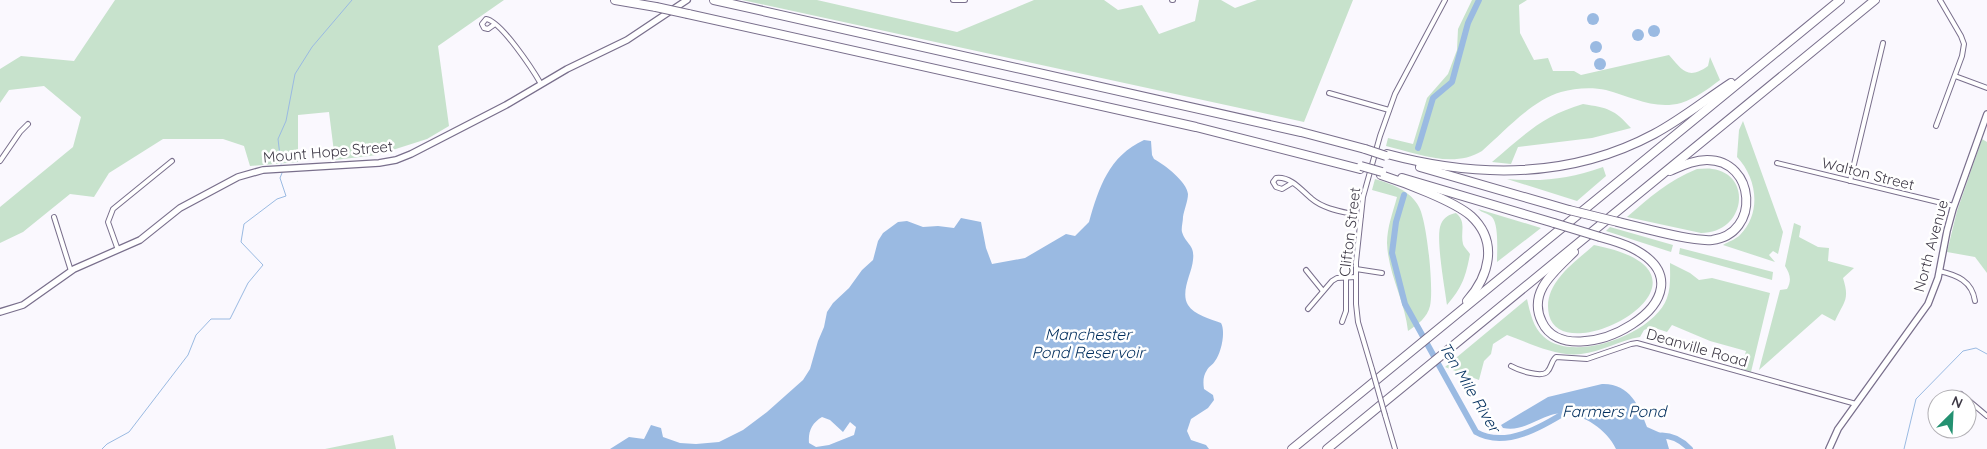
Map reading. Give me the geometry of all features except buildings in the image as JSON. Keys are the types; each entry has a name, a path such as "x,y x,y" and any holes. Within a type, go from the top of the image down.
{"highway":[{"path":"615,0 656,7 1196,127 1360,167 1632,247 1652,262 1660,278 1659,296 1654,307 1619,331 1592,340 1564,341 1552,335 1544,326 1538,312 1539,296 1546,280 1588,235"},
{"path":"714,0 1301,132 1366,149 1569,210 1618,222 1708,240 1721,238 1729,233 1736,227 1744,215 1747,202 1745,187 1738,175 1724,164 1711,160 1697,162 1659,177"},
{"path":"1292,449 1840,0"},
{"path":"1327,449 1875,0"},
{"path":"1386,155 1437,166 1481,171 1526,171 1569,165 1618,150 1653,135 1730,84 1752,72"},
{"path":"1381,173 1460,208 1473,218 1482,230 1488,249 1486,271 1478,288 1450,319"}],"street":[{"name":"Mount Hope Street","path":"0,312 23,305 71,271 148,234 180,208 199,196 238,177 263,170 356,165 396,160 411,154 506,106 541,84 627,40 687,0"},
{"path":"953,0 965,0"},
{"name":"Clifton Street","path":"1395,449 1358,322 1356,268 1363,197 1389,110 1405,73 1445,0"},
{"path":"1936,126 1962,56 1964,44 1940,0"},
{"path":"495,24 524,55 541,84"},
{"path":"1850,181 1883,43"},
{"path":"1955,76 1987,88"},
{"path":"1329,93 1389,110"},
{"name":"North Avenue","path":"1829,449 1838,429 1921,316 1933,292 1946,231 1987,114"},
{"path":"0,161 20,132 28,124"},
{"path":"118,250 108,222 113,209 172,161"},
{"name":"Walton Street","path":"1777,163 1954,206"},
{"path":"1292,182 1321,204 1361,216"},
{"path":"54,217 71,271"},
{"path":"1356,268 1382,273"},
{"path":"1306,270 1323,291"},
{"path":"1939,271 1949,273 1965,281 1973,293 1974,301"},
{"path":"1308,309 1332,280 1356,277"},
{"name":"Clifton Street","path":"1342,322 1346,311 1346,278"},
{"name":"Deanville Road","path":"1511,366 1526,372 1544,374 1556,358 1587,359 1636,343 1856,404"},
{"path":"1977,407 1987,416"}],"green space":[{"path":"115,0 504,0 438,46 449,126 427,139 377,155 335,160 329,112 298,115 298,162 250,166 244,146 223,139 163,139 109,173 94,197 70,194 23,232 0,243 0,207 73,147 81,117 44,86 9,90 0,103 0,69 21,56 74,61"},
{"path":"742,0 817,0 957,32 1034,0 1104,0 1118,10 1142,5 1159,34 1195,21 1199,0 1221,0 1235,8 1257,0 1353,0 1304,122"},
{"path":"1472,0 1527,0 1519,5 1520,33 1534,60 1548,58 1553,71 1574,71 1581,75 1669,55 1682,69 1691,73 1708,66 1710,57 1720,80 1692,99 1671,105 1643,102 1601,89 1583,88 1561,92 1550,96 1529,109 1482,151 1459,159 1434,158 1386,146 1388,138 1413,144 1427,98 1448,74 1457,50 1458,29"},
{"path":"1583,104 1610,110 1631,128 1592,138 1518,147 1511,164 1492,162 1534,127 1556,114"},
{"path":"1743,121 1783,232 1778,254 1773,251 1769,255 1775,262 1723,245 1740,235 1752,216 1754,206 1753,185 1744,165 1737,157 1739,130"},
{"path":"1982,139 1987,142 1987,273 1975,257 1947,252 1957,211"},
{"path":"1603,167 1606,176 1577,201 1507,179 1556,179"},
{"path":"1697,169 1710,169 1725,173 1734,181 1738,191 1739,203 1735,214 1727,224 1716,230 1701,233 1627,217 1668,184"},
{"path":"1375,179 1406,192 1416,201 1425,226 1430,271 1430,306 1419,323 1408,331 1404,309 1390,266 1387,243 1389,225 1397,197 1372,190"},
{"path":"1478,209 1541,228 1497,262 1496,226 1492,217"},
{"path":"1456,213 1462,224 1463,244 1470,254 1463,281 1447,305 1439,230 1444,219"},
{"path":"1794,223 1801,226 1799,237 1818,247 1829,248 1828,261 1854,268 1843,278 1846,296 1835,321 1822,314 1759,370 1780,290 1787,289 1790,283 1789,274 1785,266"},
{"path":"1610,227 1673,245 1671,252 1606,231"},
{"path":"1594,245 1635,259 1652,276 1649,295 1633,313 1609,326 1583,333 1561,330 1549,315 1548,304 1550,294 1561,275"},
{"path":"1680,248 1773,272 1772,280 1679,254"},
{"path":"1670,263 1699,280 1712,278 1770,293 1751,372 1741,369 1746,351 1710,341 1672,325 1667,332 1652,327 1644,330 1640,337 1581,354 1553,351 1507,335 1493,344 1491,354 1484,361 1479,380 1445,367 1527,299 1537,329 1544,337 1557,345 1574,347 1593,346 1631,333 1647,323 1660,311 1667,298 1670,285"},
{"path":"393,435 396,449 325,449"}],"water":[{"path":"1591,13 1595,13 1599,19 1595,25 1591,25 1587,21 1587,17"},
{"path":"1652,25 1656,25 1660,31 1656,37 1652,37 1648,33 1648,29"},
{"path":"1636,29 1640,29 1644,35 1640,41 1636,41 1632,37 1632,33"},
{"path":"1594,41 1598,41 1602,47 1598,53 1594,53 1590,49 1590,45"},
{"path":"1598,58 1602,58 1606,64 1602,70 1598,70 1594,66 1594,62"},
{"name":"Manchester Pond Reservoir","path":"1144,140 1151,141 1154,159 1175,174 1187,189 1188,197 1182,230 1193,251 1193,255 1185,294 1186,300 1194,311 1221,323 1223,332 1219,353 1207,370 1204,379 1204,389 1213,395 1214,400 1208,408 1191,419 1187,431 1191,440 1206,445 1209,449 610,449 629,437 644,439 651,425 661,428 663,437 680,443 719,442 743,430 767,412 803,380 810,369 827,312 833,303 849,288 862,270 873,260 878,241 883,233 898,222 907,221 923,227 954,228 961,218 981,222 986,248 992,264 1025,258 1066,234 1075,236 1089,222 1107,174 1122,155","holes":["822,417 830,420 843,432 850,422 856,427 854,435 829,445 816,447 809,443 810,431 816,422"]},
{"name":"Farmers Pond","path":"1602,384 1619,387 1626,391 1636,403 1647,427 1665,435 1669,449 1616,449 1605,433 1589,421 1570,414 1551,415 1528,425 1510,429 1503,428 1501,425 1548,397"}],"waterway":[{"path":"281,164 278,139 286,121 295,74 312,47 352,0"},
{"name":"Ten Mile River","path":"1418,148 1433,98 1452,82 1468,23 1479,0"},
{"path":"102,449 107,444 129,432 188,355 196,335 211,319 230,319 248,283 263,265 241,242 244,224 277,199 286,196 280,178 282,173"},
{"name":"Ten Mile River","path":"1404,195 1396,222 1392,253 1405,304 1476,432 1487,437 1511,437 1535,429 1569,410"},
{"path":"1904,449 1916,399 1963,351 1976,348 1987,354"},
{"name":"Ten Mile River","path":"1657,436 1675,438 1690,449"}]}
